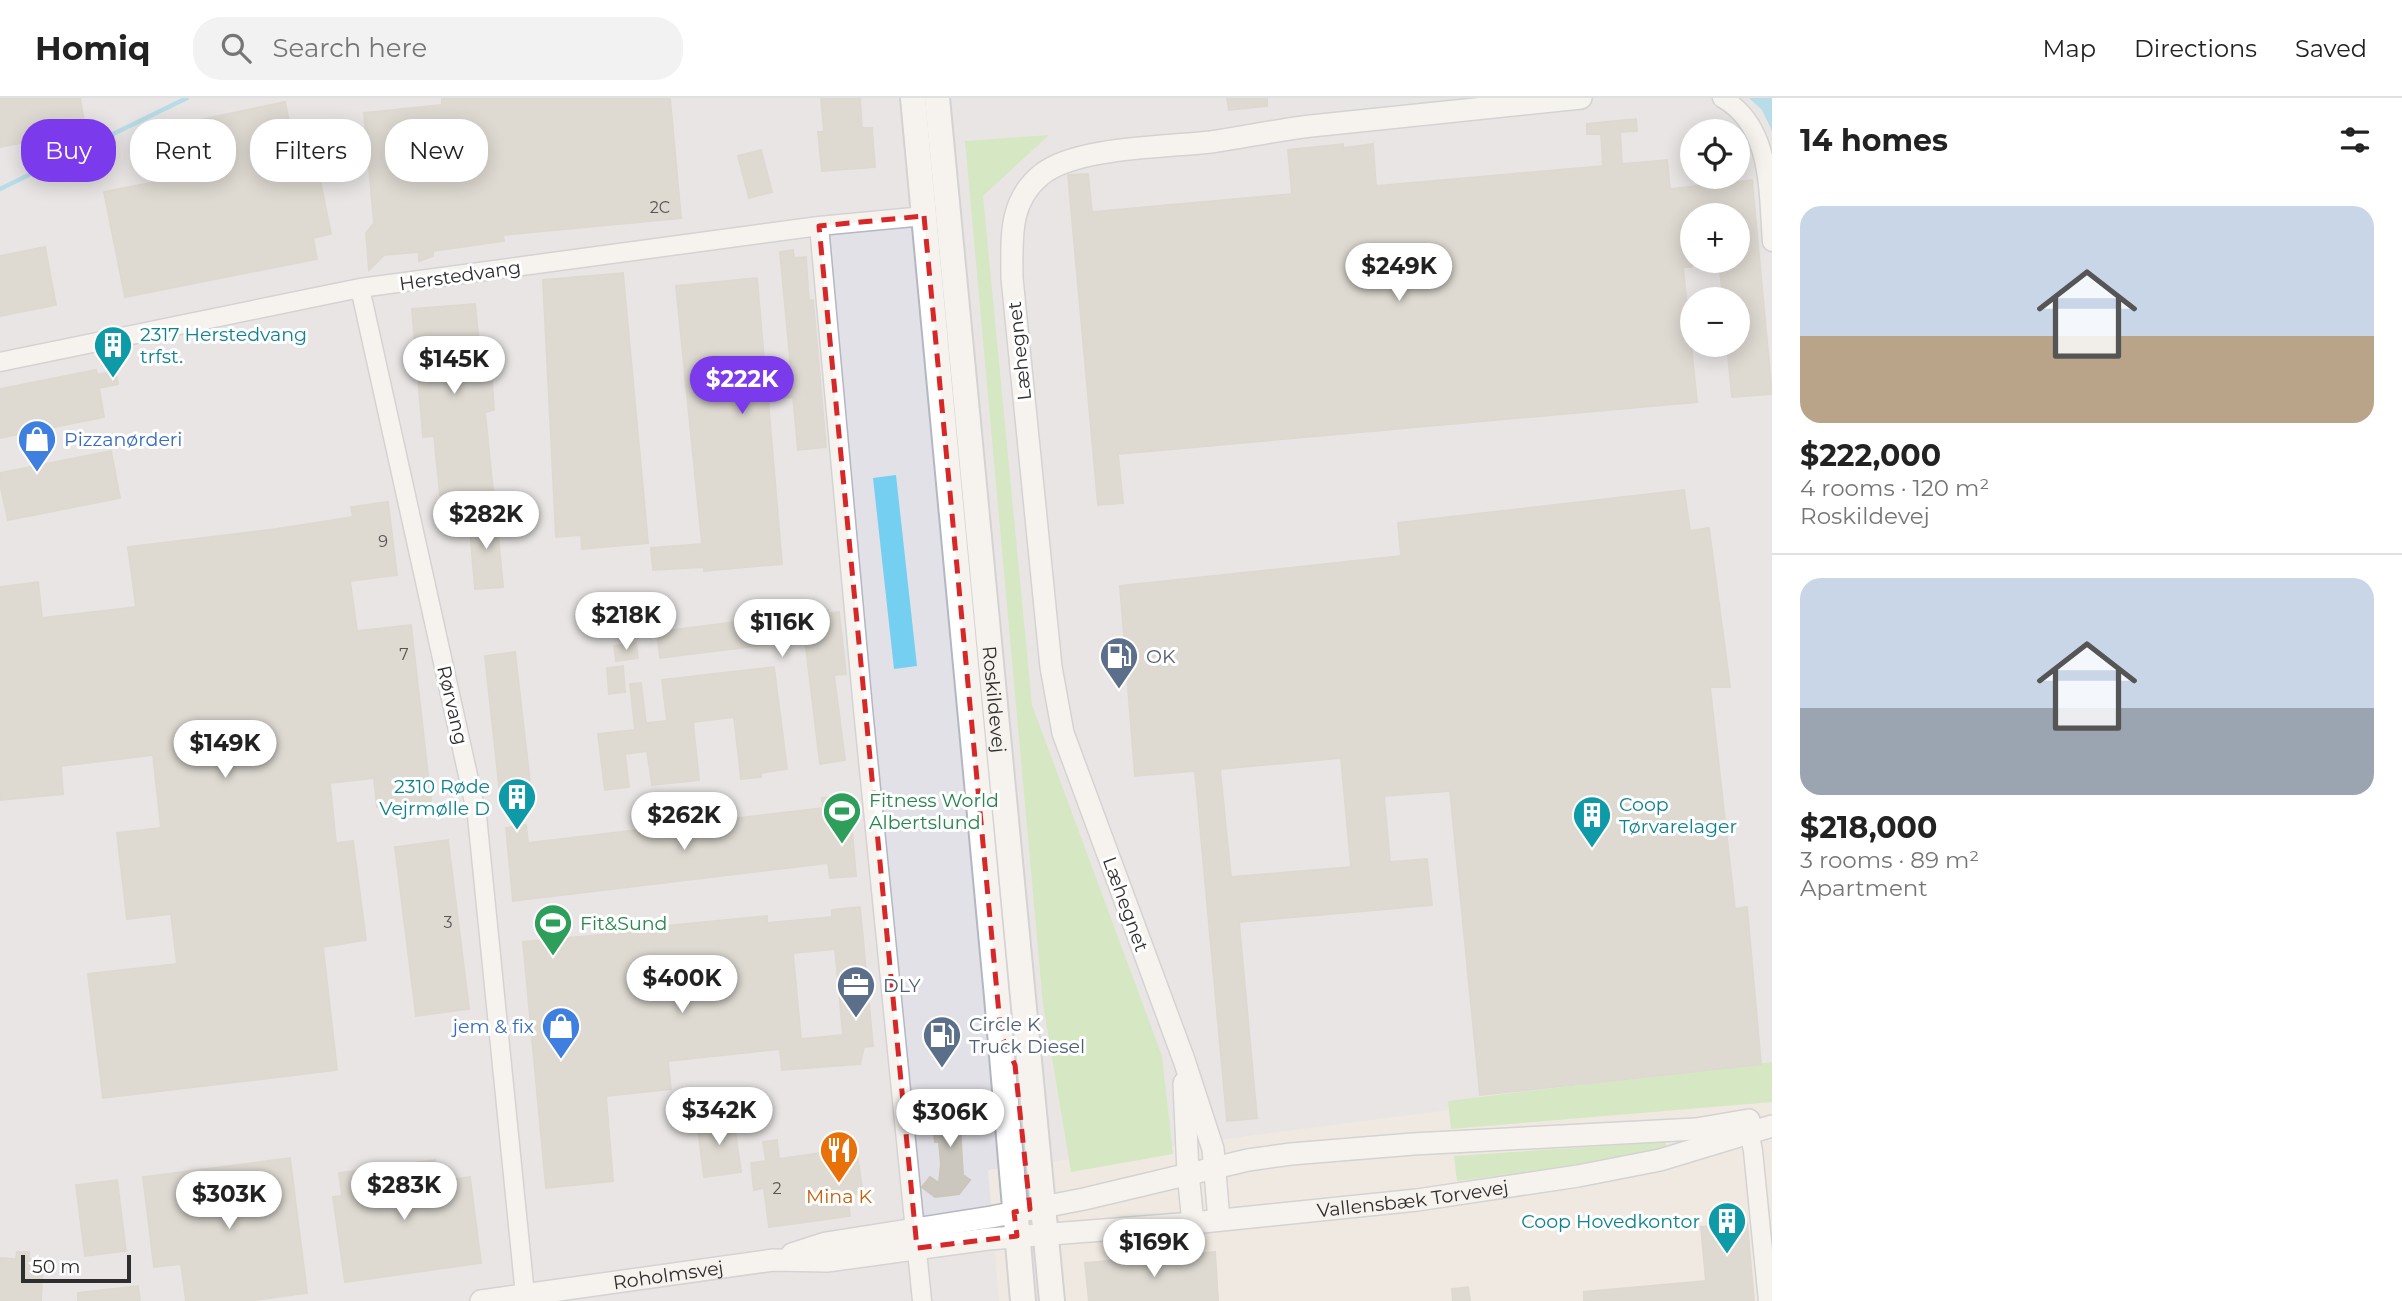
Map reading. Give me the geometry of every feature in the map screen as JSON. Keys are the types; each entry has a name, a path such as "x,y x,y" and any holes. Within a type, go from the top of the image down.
{"main road":[{"name":"Roskildevej","path":"914,98 1001,1035 1030,1222 1052,1301"},
{"name":"Roskildevej","path":"937,98 1009,866 1030,1222 1023,1301"},
{"path":"1030,1222 1039,1301"}],"street":[{"name":"Læhegnet","path":"1219,1220 1213,1149 1184,1060 1063,733 1051,667 1012,278 1011,232 1018,202 1041,174 1069,159 1308,127 1581,98"},
{"path":"1722,98 1732,103 1751,123 1765,153 1772,242"},
{"name":"Herstedvang","path":"0,362 360,288 819,226 924,216"},
{"path":"819,226 865,734 922,1301"},
{"name":"Rørvang","path":"360,288 477,816 525,1294"},
{"name":"Læhegnet","path":"1184,1060 1188,1173 1193,1223"},
{"name":"Vallensbæk Torvevej","path":"1030,1222 1193,1223 1417,1200 1578,1176 1660,1160 1772,1116"},
{"path":"1748,1126 1768,1301"},
{"name":"Vallensbæk Torvevej","path":"1030,1222 1188,1173 1291,1154 1413,1144 1772,1126"},
{"name":"Roholmsvej","path":"481,1301 773,1260 827,1261 916,1238 1030,1222"}],"highlighted area":[{"path":"924,216 1001,1035 1015,1065 1030,1209 1014,1212 1017,1236 917,1248 819,226"}],"shaded area":[{"path":"0,98 1772,98 1772,1068 988,1170 999,1301 0,1301"}],"green space":[{"path":"1049,135 983,196 1032,705 1162,1056 1173,1154 1071,1172 1043,1004 965,141"},
{"path":"1772,1062 1772,1102 1451,1129 1448,1101"},
{"path":"1665,1142 1667,1147 1570,1166 1457,1181 1454,1156"}],"water":[{"path":"1749,98 1772,98 1772,131 1762,110"},
{"path":"896,475 917,666 894,669 873,478"}],"building":[{"path":"0,98 80,98 84,119 21,119 21,143 0,147"},
{"path":"442,98 670,98 681,218 503,235 504,241 433,251 433,256 419,261 419,252 384,255 369,270 366,233 374,223 370,182 371,119 365,119 364,113 442,105"},
{"path":"821,98 860,98 862,128 872,128 875,167 822,171 818,132 824,132"},
{"path":"1227,98 1267,98 1267,106 1229,110"},
{"path":"285,102 289,119 250,119 250,182 320,182 331,234 313,238 317,259 125,297 104,192 155,182 236,182 236,119 205,119"},
{"path":"1636,119 1637,131 1620,132 1622,164 1667,160 1670,189 1750,189 1752,180 1772,394 1732,397 1728,357 1750,357 1750,287 1722,287 1720,273 1750,273 1750,203 1680,203 1680,273 1684,273 1685,287 1680,287 1680,357 1692,357 1697,402 1118,454 1123,503 1098,505 1068,175 1088,174 1092,212 1292,194 1288,150 1343,144 1343,148 1373,144 1376,186 1603,166 1601,134 1587,134 1587,124"},
{"path":"761,150 772,192 749,198 738,156"},
{"path":"45,247 56,305 0,316 0,256"},
{"path":"793,250 794,258 806,257 809,301 813,300 826,447 798,450 793,397 768,399 782,564 704,571 704,567 653,570 651,548 702,544 676,286 757,278 766,383 792,380 780,252"},
{"path":"623,273 648,543 582,549 581,535 556,537 543,280"},
{"path":"475,304 483,383 492,382 494,410 485,412 493,490 440,495 434,436 423,437 412,309"},
{"path":"96,370 97,375 115,371 118,384 99,388 104,417 0,438 0,389"},
{"path":"111,451 120,498 8,520 0,473"},
{"name":"Coop Tørvarelager","path":"1684,490 1690,531 1709,528 1730,687 1710,687 1735,909 1747,907 1761,1064 1480,1095 1450,791 1384,796 1390,862 1427,859 1432,905 1239,922 1257,1118 1227,1121 1195,771 1135,776 1120,586 1401,556 1398,523","holes":["1341,758 1351,867 1231,877 1220,769"]},
{"path":"388,502 397,575 350,581 357,631 411,625 431,801 377,807 374,778 330,783 336,843 353,841 366,940 323,947 337,1070 103,1098 88,974 177,964 171,914 127,919 117,833 161,828 153,755 61,766 63,794 0,800 0,587 38,582 42,618 136,607 128,547 353,517 351,507"},
{"path":"496,512 503,587 475,589 469,517 475,513"},
{"path":"828,610 828,613 839,612 846,674 834,675 845,760 820,764 805,640 660,658 657,632"},
{"path":"636,643 638,658 616,661 614,646"},
{"path":"515,652 532,800 501,804 485,656"},
{"path":"623,666 625,692 609,694 607,668"},
{"path":"774,667 787,769 761,773 761,777 741,779 734,717 693,722 699,780 652,785 647,751 625,754 629,787 605,790 598,734 635,730 630,684 641,683 646,723 667,721 662,680"},
{"path":"849,794 856,876 830,878 828,863 513,901 506,828 526,825 528,843 823,808 822,798"},
{"path":"448,840 469,1009 416,1016 395,847"},
{"path":"860,907 873,1046 864,1047 860,1064 782,1070 780,1049 668,1061 671,1089 606,1096 613,1181 546,1188 523,942 656,930 656,927 767,916 767,923 832,917 832,910","holes":["835,949 843,1035 801,1039 793,953"]},
{"path":"974,1105 976,1124 960,1126 963,1175 970,1180 959,1194 935,1197 922,1187 930,1177 939,1183 939,1142 935,1142 932,1108"},
{"path":"733,1116 741,1172 704,1177 697,1122"},
{"path":"777,1140 779,1159 856,1148 863,1193 847,1195 850,1216 769,1227 764,1188 754,1190 751,1163 766,1161 763,1142"},
{"path":"290,1158 307,1293 248,1301 186,1301 181,1264 154,1267 143,1177"},
{"path":"435,1160 438,1182 470,1177 481,1263 345,1282 333,1197 342,1196 339,1173"},
{"path":"117,1180 126,1251 85,1256 76,1185"},
{"name":"Coop Hovedkontor","path":"1747,1223 1754,1301 1584,1301 1584,1292 1706,1281 1701,1227"},
{"path":"17,1252 29,1252 29,1259 43,1259 41,1301 0,1301 0,1258 16,1259"},
{"path":"1215,1252 1218,1301 1089,1301 1085,1263"},
{"path":"138,1286 140,1301 78,1301 78,1293"},
{"path":"1468,1287 1470,1301 1453,1301 1452,1289"}],"waterway":[{"path":"0,189 187,98"}],"place":[{"name":"2317 Herstedvang trfst.","path":"113,379"},
{"name":"Pizzanørderi","path":"37,473"},
{"name":"OK","path":"1119,690"},
{"name":"2310 Røde Vejrmølle D","path":"517,831"},
{"name":"Fitness World Albertslund","path":"842,845"},
{"name":"Coop Tørvarelager","path":"1592,849"},
{"name":"Fit&Sund","path":"553,957"},
{"name":"DLY","path":"856,1019"},
{"name":"jem & fix","path":"561,1060"},
{"name":"Circle K Truck Diesel","path":"942,1069"},
{"name":"Mina K","path":"839,1184"},
{"name":"Coop Hovedkontor","path":"1727,1255"}]}
